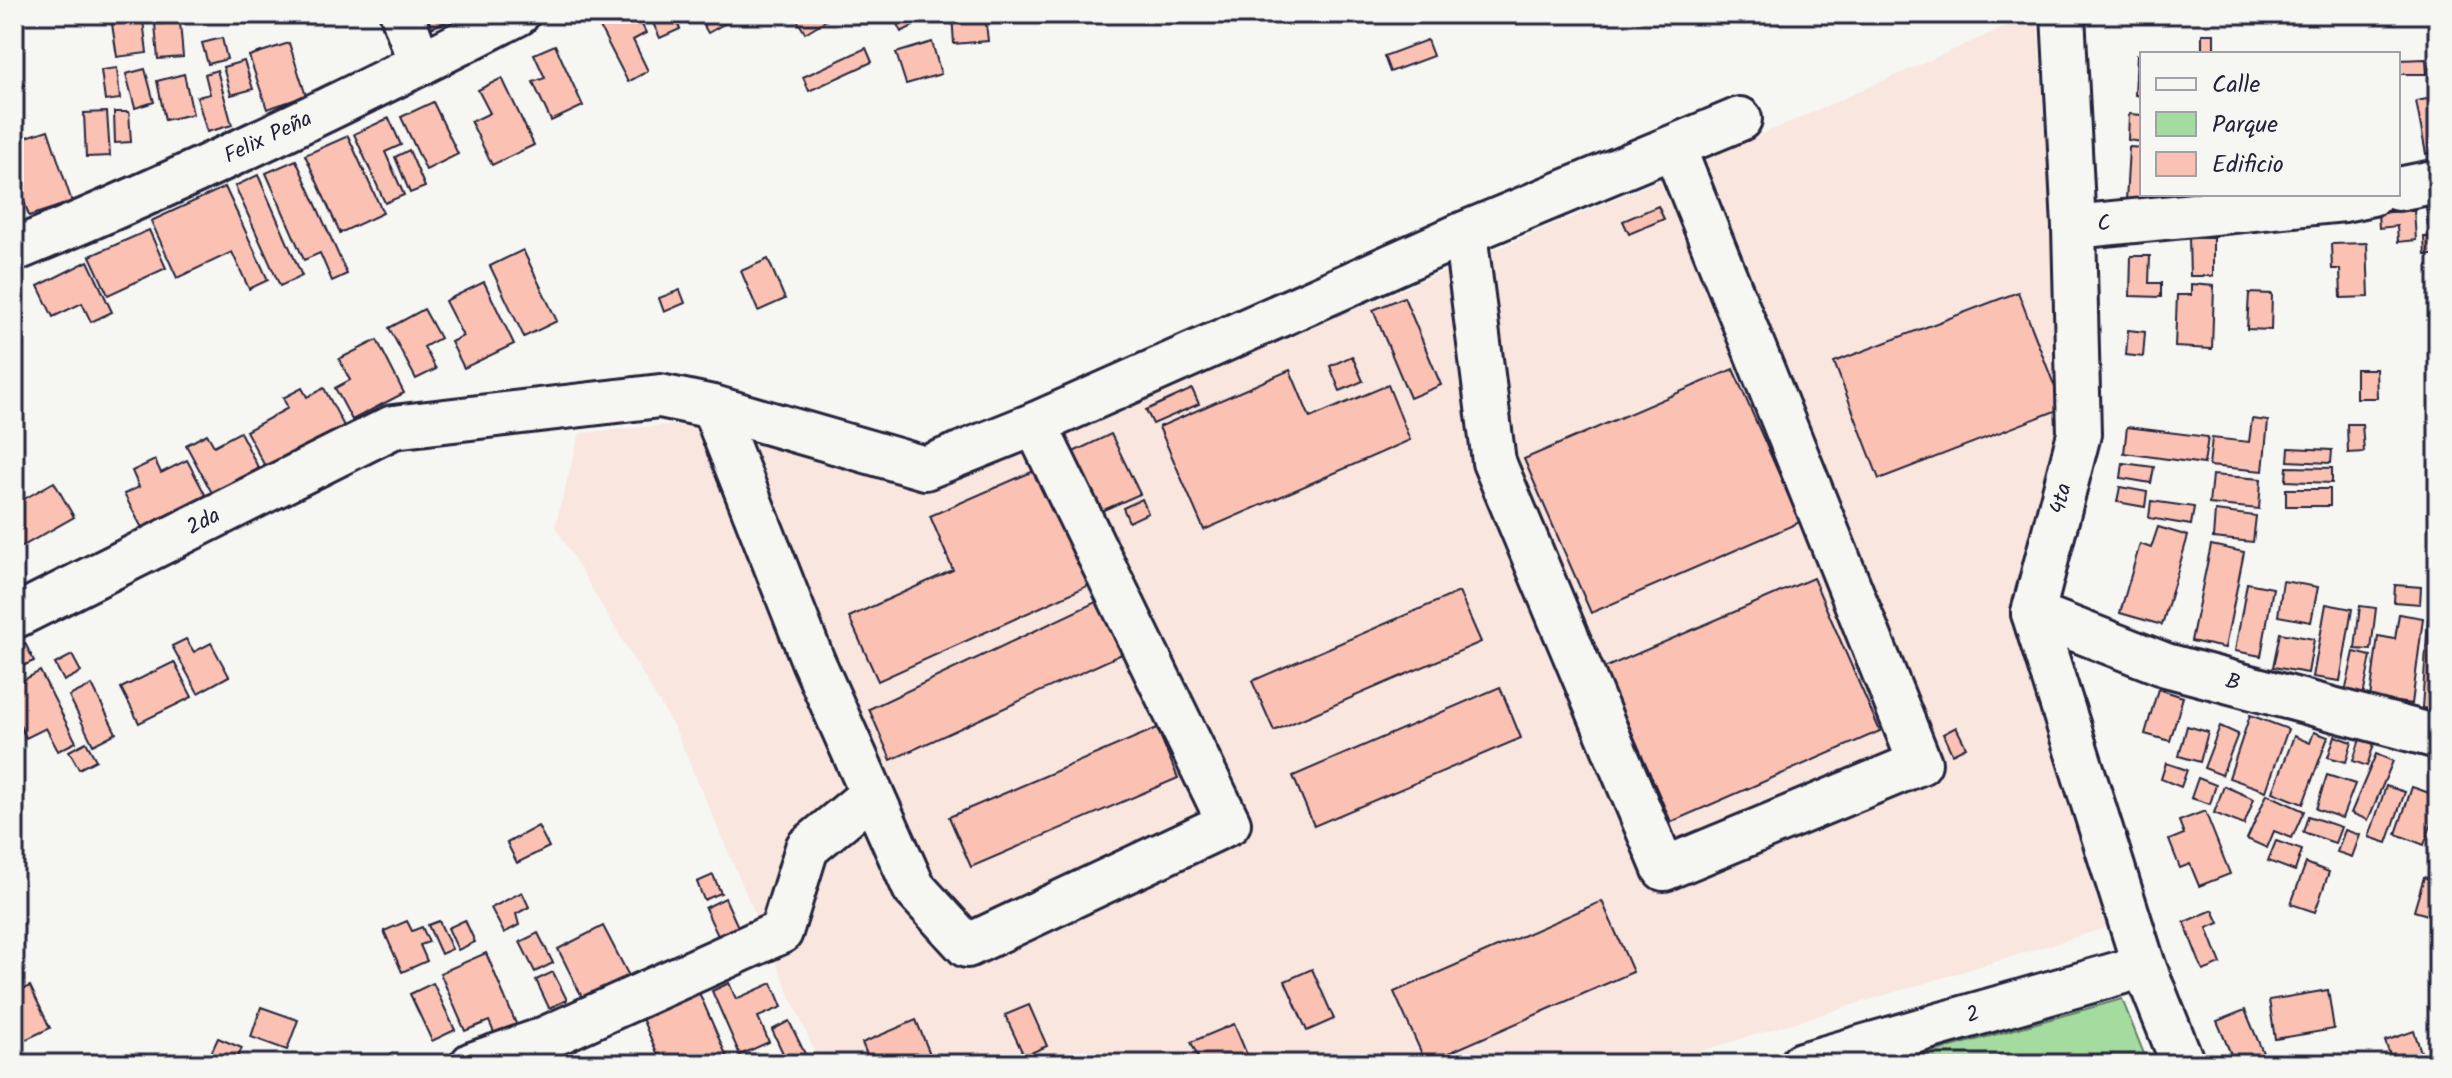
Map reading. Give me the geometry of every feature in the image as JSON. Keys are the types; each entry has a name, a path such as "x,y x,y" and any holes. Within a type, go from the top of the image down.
{"street":[{"path":"402,14 420,64"},
{"name":"Felix Peña","path":"14,250 142,198 518,14"},
{"name":"4ta","path":"2033,613 2079,434 2074,227 2063,14"},
{"path":"713,407 925,468 1035,424 1465,233 1740,119"},
{"path":"1465,233 1494,462 1664,869 1920,763 1674,148"},
{"path":"2400,189 2438,181"},
{"name":"C","path":"2074,227 2363,196"},
{"name":"2da","path":"14,617 393,427 660,396 713,407"},
{"path":"713,407 813,661 914,888 967,946 1229,823 1035,424"},
{"path":"2033,613 2144,966 2183,1064"},
{"name":"B","path":"2033,613 2166,665 2438,737"},
{"path":"472,1064 541,1040 781,932 807,848 872,794"},
{"name":"2","path":"1802,1064 2144,966"}],"shaded area":[{"path":"2037,14 2063,408 2010,609 2115,925 1658,1064 820,1064 675,729 555,526 580,433 701,422 933,488 1655,182"}],"green space":[{"path":"2122,999 2146,1059 2139,1064 1890,1064"}],"building":[{"path":"422,14 448,14 451,20 428,29"},
{"path":"593,14 637,14 646,33 633,40 648,71 628,82"},
{"path":"662,14 673,14 680,29 660,38 651,19"},
{"path":"697,14 730,14 733,19 708,33"},
{"path":"796,14 833,14 833,16 805,33"},
{"path":"892,14 937,14 901,32"},
{"path":"952,14 985,14 988,41 954,44"},
{"path":"143,20 147,53 117,57 112,24"},
{"path":"180,22 183,57 158,59 155,24"},
{"path":"2202,34 2214,34 2214,52 2202,52"},
{"path":"222,38 227,59 208,64 202,43"},
{"path":"1427,40 1433,56 1390,72 1384,56"},
{"path":"932,42 941,74 906,84 896,53"},
{"path":"289,43 306,96 267,109 249,56"},
{"path":"555,45 583,106 551,121 533,82 545,78 534,54"},
{"path":"866,48 872,62 809,91 803,77"},
{"path":"2137,55 2140,55 2140,96 2135,95"},
{"path":"2426,59 2427,74 2400,74 2400,60"},
{"path":"244,61 253,89 231,95 223,67"},
{"path":"117,68 120,99 105,101 101,70"},
{"path":"145,69 154,102 135,108 126,74"},
{"path":"217,70 232,125 207,132 197,97 210,94 205,74"},
{"path":"184,74 193,114 165,120 157,81"},
{"path":"502,78 534,145 492,165 471,122 490,113 478,90"},
{"path":"2438,97 2438,151 2426,154 2416,101"},
{"path":"433,102 458,154 426,170 401,117"},
{"path":"107,112 110,156 86,157 84,113"},
{"path":"114,112 129,112 131,142 115,143"},
{"path":"2129,114 2140,115 2140,142 2128,140"},
{"path":"389,118 401,145 385,152 404,195 385,203 354,134"},
{"path":"48,130 72,202 29,216 14,171 14,141"},
{"path":"348,136 383,213 340,233 305,155"},
{"path":"2129,147 2140,148 2140,196 2182,196 2182,204 2126,201"},
{"path":"409,150 425,187 410,193 395,157"},
{"path":"296,160 347,274 332,281 320,253 304,260 266,173"},
{"path":"258,175 302,276 280,286 235,186"},
{"path":"225,187 268,280 249,289 232,252 177,278 151,221"},
{"path":"1658,206 1664,219 1629,234 1623,221"},
{"path":"2426,206 2438,206 2438,226 2428,226"},
{"path":"2414,210 2416,240 2398,242 2397,226 2379,228 2378,213"},
{"path":"149,230 166,268 108,295 90,256"},
{"path":"2424,237 2438,237 2438,255 2425,255"},
{"path":"2189,238 2213,238 2213,276 2190,276"},
{"path":"2367,243 2369,297 2341,298 2340,269 2332,269 2331,244"},
{"path":"523,250 557,321 524,337 490,266"},
{"path":"2131,256 2150,256 2149,283 2161,283 2161,297 2130,296"},
{"path":"768,259 785,299 758,311 741,271"},
{"path":"88,261 112,312 91,322 82,303 53,317 38,286"},
{"path":"484,282 514,344 464,368 451,342 463,336 445,301"},
{"path":"2191,284 2214,286 2212,349 2175,347 2177,295 2191,295"},
{"path":"680,290 685,303 664,312 659,298"},
{"path":"2018,292 2063,408 1879,479 1834,362"},
{"path":"2249,293 2272,294 2271,330 2247,329"},
{"path":"1404,297 1441,385 1410,398 1373,310"},
{"path":"424,309 440,338 424,347 436,369 416,379 389,328"},
{"path":"2128,330 2145,332 2143,357 2126,355"},
{"path":"377,340 404,393 352,420 335,388 350,380 339,359"},
{"path":"1352,356 1363,381 1340,391 1330,366"},
{"path":"1733,369 1800,522 1591,613 1524,459"},
{"path":"2356,369 2376,369 2377,398 2356,398"},
{"path":"1290,370 1310,418 1388,385 1410,440 1204,530 1159,427"},
{"path":"302,388 307,397 324,388 344,426 266,468 246,431 288,408 283,398"},
{"path":"1192,389 1199,404 1153,424 1146,410"},
{"path":"2252,419 2268,421 2263,471 2209,466 2212,438 2249,442"},
{"path":"2347,424 2362,424 2364,452 2348,453"},
{"path":"2127,427 2208,437 2204,464 2124,453"},
{"path":"240,432 259,469 212,493 186,445 207,434 214,446"},
{"path":"1111,434 1140,494 1097,513 1069,454"},
{"path":"2289,448 2332,450 2331,463 2288,461"},
{"path":"155,460 161,473 187,460 206,496 142,528 124,494 139,487 132,471"},
{"path":"2123,463 2154,467 2151,483 2121,478"},
{"path":"1043,467 1096,582 878,681 849,617 953,570 930,516"},
{"path":"2287,467 2332,468 2332,483 2286,481"},
{"path":"2212,475 2261,479 2259,509 2209,504"},
{"path":"54,482 74,517 14,551 14,494 19,502"},
{"path":"2120,487 2147,492 2145,507 2117,502"},
{"path":"2286,489 2330,489 2330,506 2286,506"},
{"path":"1142,499 1148,513 1129,522 1123,508"},
{"path":"2151,501 2194,507 2191,525 2149,518"},
{"path":"2215,511 2256,516 2253,542 2213,538"},
{"path":"2431,521 2438,521 2438,546 2432,546"},
{"path":"2158,527 2188,536 2162,625 2120,613 2140,544 2151,548"},
{"path":"2211,545 2244,552 2225,648 2191,641"},
{"path":"1813,578 1880,731 1671,822 1604,668"},
{"path":"2283,581 2318,587 2311,622 2278,616"},
{"path":"2247,583 2273,588 2261,656 2235,651"},
{"path":"2395,585 2421,587 2420,604 2394,602"},
{"path":"1459,592 1481,642 1274,731 1252,681"},
{"path":"1100,600 1122,654 891,760 869,709"},
{"path":"2326,604 2352,609 2340,681 2313,677"},
{"path":"2360,606 2376,608 2371,650 2355,649"},
{"path":"2399,614 2423,618 2412,704 2370,698 2378,636 2395,639"},
{"path":"2428,619 2438,619 2438,710 2422,708"},
{"path":"2280,633 2314,639 2308,673 2273,667"},
{"path":"186,639 194,652 211,643 229,676 198,693 172,646"},
{"path":"25,643 34,661 14,670 14,648"},
{"path":"2354,652 2371,656 2363,696 2345,692"},
{"path":"72,655 81,672 64,681 55,664"},
{"path":"174,662 192,697 139,723 121,688"},
{"path":"40,671 76,742 58,751 46,728 26,738 14,713 14,685"},
{"path":"92,685 116,733 93,745 69,696"},
{"path":"1500,687 1521,738 1314,826 1293,776"},
{"path":"2158,689 2183,697 2170,741 2145,734"},
{"path":"2250,715 2288,729 2266,791 2229,778"},
{"path":"2187,726 2208,732 2200,762 2179,756"},
{"path":"2220,726 2238,734 2222,775 2204,768"},
{"path":"1956,727 1966,747 1952,754 1943,734"},
{"path":"1157,728 1178,778 971,867 949,817"},
{"path":"2314,732 2328,737 2303,804 2273,792 2294,736 2310,743"},
{"path":"2335,736 2352,742 2346,762 2328,757"},
{"path":"2360,739 2374,744 2367,766 2353,761"},
{"path":"86,742 96,760 79,769 69,751"},
{"path":"2376,754 2393,761 2368,820 2351,813"},
{"path":"2166,763 2187,770 2181,787 2161,779"},
{"path":"2327,775 2355,784 2342,818 2316,809"},
{"path":"2198,778 2216,785 2210,804 2191,798"},
{"path":"2224,786 2254,799 2244,825 2214,813"},
{"path":"2386,786 2405,792 2387,843 2369,837"},
{"path":"2412,787 2438,796 2438,806 2424,845 2396,834"},
{"path":"2267,794 2304,811 2292,838 2274,831 2267,848 2247,839"},
{"path":"2205,811 2230,874 2199,886 2190,864 2180,868 2169,840 2184,834 2179,821"},
{"path":"2308,816 2341,827 2335,843 2303,832"},
{"path":"538,826 549,847 517,863 507,843"},
{"path":"2345,830 2360,835 2352,857 2337,852"},
{"path":"2276,841 2302,850 2295,871 2268,861"},
{"path":"2306,863 2329,872 2315,912 2291,904"},
{"path":"713,875 721,893 704,900 697,882"},
{"path":"2424,877 2438,882 2438,918 2414,911"},
{"path":"522,892 529,907 516,914 519,925 504,933 491,908"},
{"path":"725,898 739,929 719,938 705,908"},
{"path":"1602,901 1633,972 1426,1063 1394,992"},
{"path":"2213,910 2219,923 2207,928 2221,964 2203,971 2184,922"},
{"path":"465,920 475,942 458,950 448,928"},
{"path":"407,921 412,931 422,927 429,942 420,945 427,961 402,972 384,931"},
{"path":"439,921 452,949 441,954 428,925"},
{"path":"603,926 629,976 583,999 558,949"},
{"path":"538,933 553,963 535,972 520,942"},
{"path":"486,953 517,1026 495,1035 489,1021 465,1031 440,973"},
{"path":"1312,969 1334,1019 1307,1031 1285,981"},
{"path":"553,972 567,1000 549,1008 536,980"},
{"path":"433,983 455,1030 432,1041 410,994"},
{"path":"729,983 736,999 772,983 782,1007 758,1017 769,1042 740,1055 712,991"},
{"path":"30,986 50,1028 14,1045 14,993"},
{"path":"697,988 730,1064 662,1064 640,1014"},
{"path":"2328,990 2334,1029 2275,1039 2269,1000"},
{"path":"1029,1005 1047,1046 1024,1056 1005,1015"},
{"path":"261,1007 298,1020 287,1050 251,1037"},
{"path":"2245,1010 2264,1055 2235,1064 2217,1021"},
{"path":"916,1020 930,1054 906,1064 871,1064 862,1043"},
{"path":"789,1021 806,1056 788,1064 772,1030"},
{"path":"1234,1024 1251,1064 1201,1064 1191,1042"},
{"path":"2414,1031 2423,1058 2406,1064 2393,1064 2385,1041"},
{"path":"218,1038 242,1048 234,1064 206,1064"}]}
